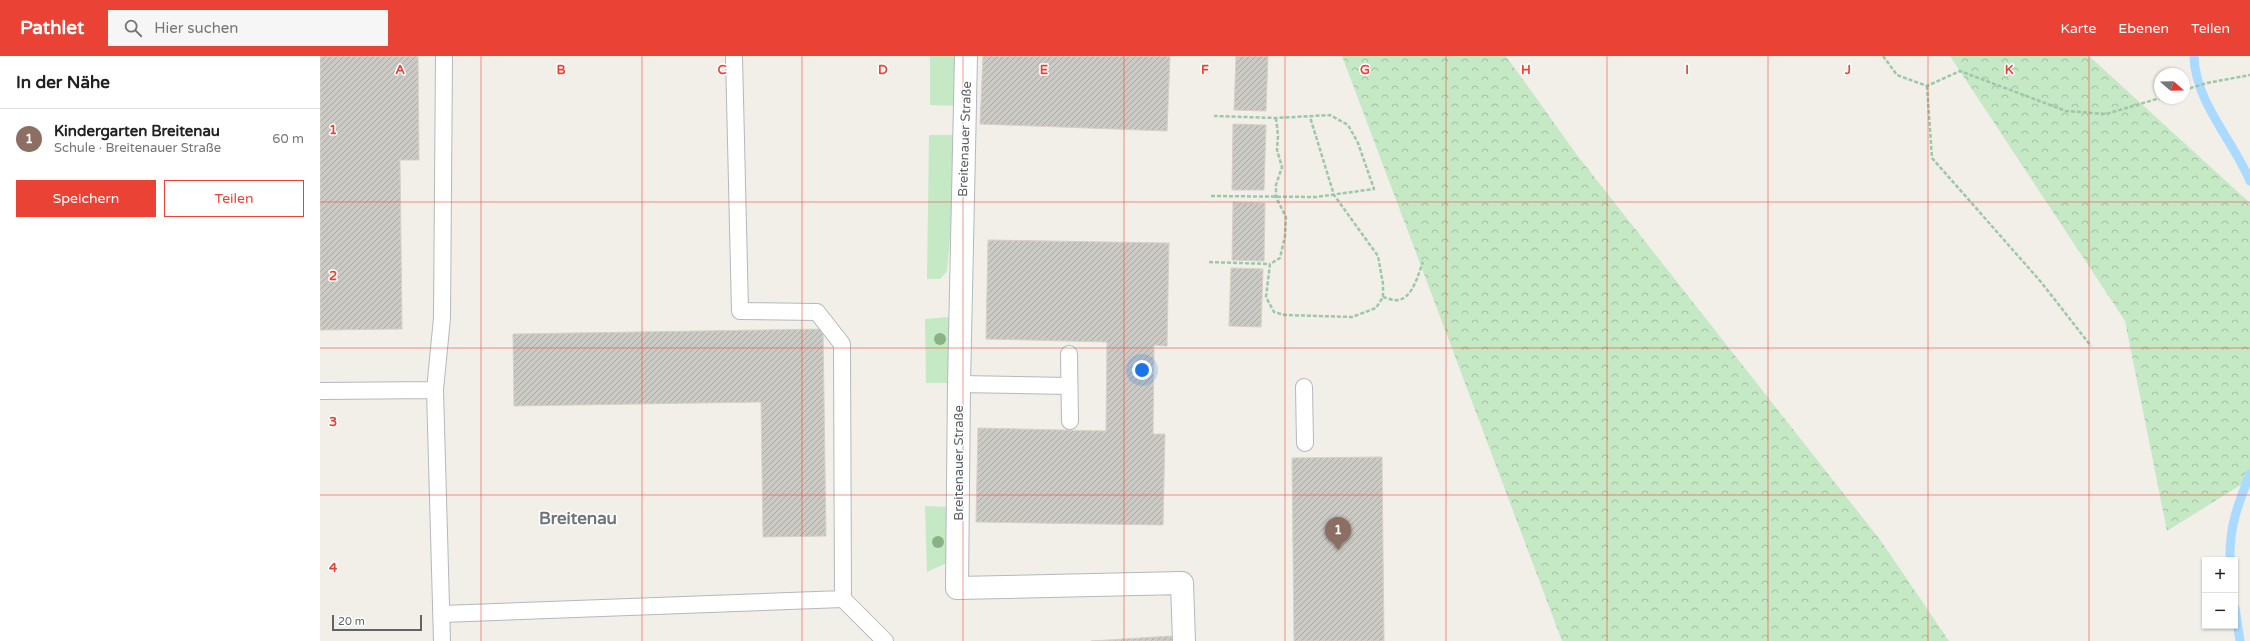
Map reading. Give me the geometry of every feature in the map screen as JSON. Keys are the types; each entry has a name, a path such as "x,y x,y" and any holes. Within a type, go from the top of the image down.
{"street":[{"name":"Breitenauer Straße","path":"966,56 959,384 957,588 1182,582 1184,641"}],"lane":[{"path":"442,641 436,390 442,318 444,56"},
{"path":"734,56 740,311 817,312 842,344 843,600 885,641"},
{"path":"1069,354 1070,421"},
{"path":"959,384 1069,386"},
{"path":"1304,387 1305,443"},
{"path":"320,391 436,390"},
{"path":"442,614 843,600"}],"path":[{"path":"1883,56 1897,75 1927,86 1960,71 2066,111 2106,114 2154,100"},
{"path":"2190,88 2207,83 2250,75"},
{"path":"1927,86 1932,158 2041,282 2091,346"},
{"path":"1211,196 1276,197 1334,195 1374,189 1358,143 1348,125 1330,115 1276,118 1214,116"},
{"path":"1270,264 1266,297 1274,312 1280,314 1352,317 1376,308 1383,297 1383,284 1378,256 1334,195 1310,117"},
{"path":"1210,262 1270,264 1280,258 1285,236 1286,217 1276,197 1276,185 1282,167 1277,150 1278,136 1276,118"},
{"path":"1383,297 1397,301 1406,298 1414,286 1423,262"}],"green space":[{"path":"930,56 963,56 960,106 930,105"},
{"path":"1342,56 1506,56 1577,155 1881,541 1949,641 1562,641"},
{"path":"1950,56 2089,56 2250,203 2250,479 2167,531 2125,321"},
{"path":"929,135 959,135 947,271 940,279 927,279"},
{"path":"949,317 950,383 926,383 925,319"},
{"path":"925,506 948,507 949,562 927,572"}],"building":[{"path":"320,56 418,56 419,160 400,160 402,329 320,330"},
{"path":"983,56 1170,56 1167,131 980,124"},
{"path":"1236,56 1268,56 1266,111 1234,110"},
{"path":"1233,124 1266,125 1264,190 1232,190"},
{"path":"1233,202 1265,203 1264,261 1232,260"},
{"path":"988,240 1169,243 1167,346 1154,345 1153,434 1165,434 1163,525 976,522 978,428 1106,431 1107,342 986,339"},
{"path":"1231,268 1263,269 1261,327 1229,326"},
{"path":"823,329 826,536 763,537 761,402 514,406 513,334"},
{"path":"1382,457 1384,641 1294,641 1292,458"},
{"path":"1172,636 1172,641 1091,641"}],"waterway":[{"path":"2194,56 2196,73 2208,105 2250,181"},
{"path":"2230,557 2231,537 2235,516 2250,474"},
{"path":"2238,628 2240,641"}],"place":[{"name":"Kindergarten Breitenau","path":"1338,550"}],"district":[{"name":"Breitenau","path":"578,518"}]}
